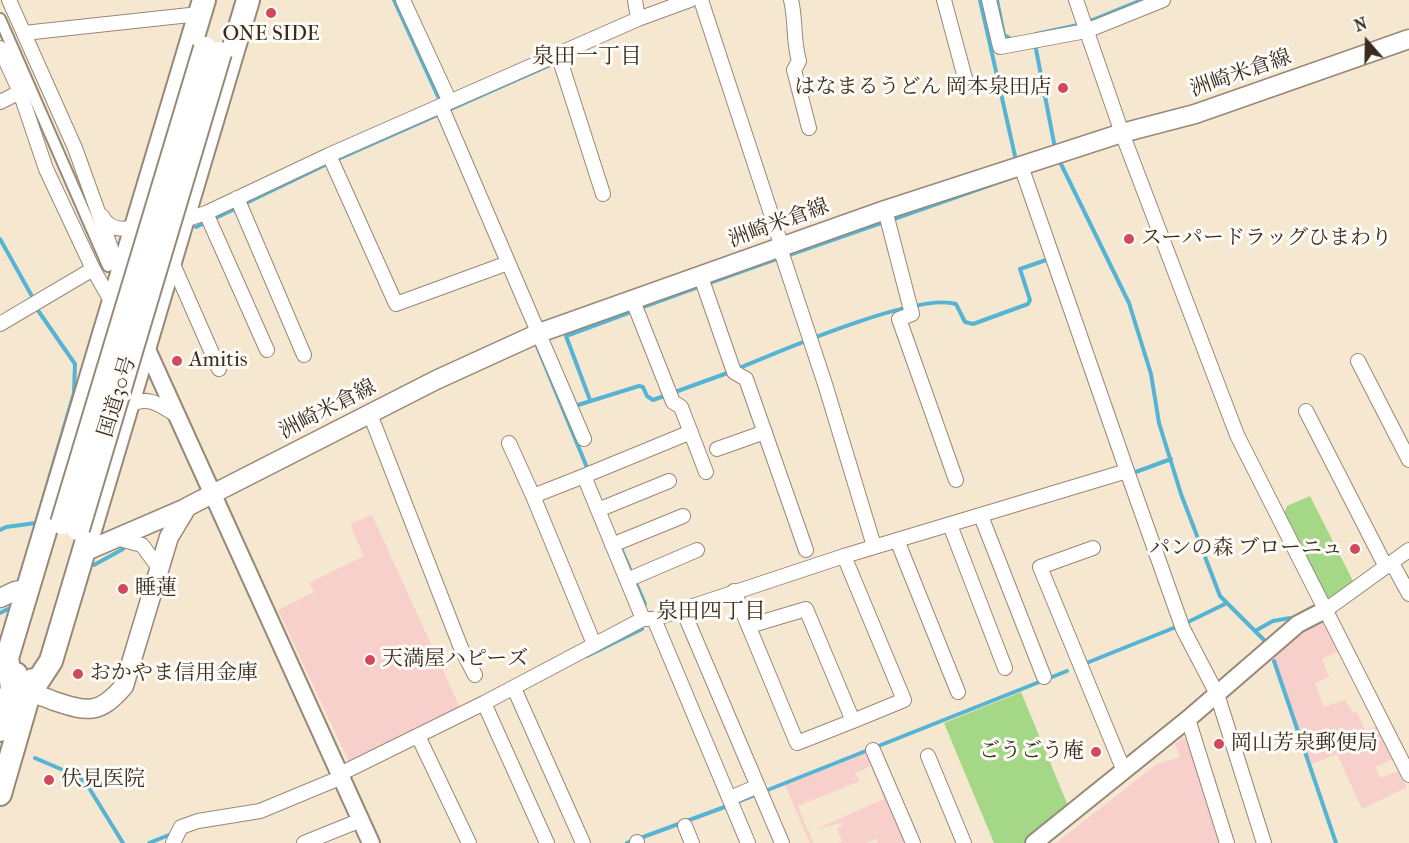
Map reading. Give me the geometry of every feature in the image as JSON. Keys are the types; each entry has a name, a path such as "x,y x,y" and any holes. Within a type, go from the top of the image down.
{"highway":[{"name":"国道30号","path":"213,50 219,0"},
{"name":"国道30号","path":"0,730 70,526 213,50 237,0"},
{"path":"202,7 137,226 115,272 112,304 27,589 8,658 14,687 51,661 172,262 248,0"},
{"name":"国道30号","path":"0,794 14,687"}],"main road":[{"name":"洲崎米倉線","path":"84,552 187,507 436,380 539,333 701,277 887,217 1021,166 1122,133 1194,114 1409,39"},
{"path":"14,687 82,710 99,707 112,700 124,686 159,568 175,524 187,507"},
{"path":"0,598 15,591 27,589"}],"street":[{"path":"9,0 98,206 111,227 122,230 137,226"},
{"path":"403,0 505,264 539,333 584,439"},
{"path":"635,0 638,19"},
{"path":"791,0 794,12 794,42 799,61 794,70 809,128"},
{"path":"944,0 965,78"},
{"path":"989,0 1000,47 1086,31 1162,0"},
{"path":"1076,0 1122,133 1237,435 1407,767"},
{"path":"184,220 208,218 444,107 559,59 638,19 698,1 782,252 874,546"},
{"path":"24,33 202,7"},
{"path":"0,19 46,168 93,269 112,304 145,345"},
{"path":"0,48 115,272 211,495 371,843"},
{"path":"559,59 603,194"},
{"path":"0,102 44,80"},
{"path":"331,159 396,304 505,264"},
{"path":"1021,166 1183,629 1217,694 1264,843"},
{"path":"239,203 304,355"},
{"path":"98,206 115,272"},
{"path":"887,217 911,305 912,314 899,319 956,480"},
{"path":"208,218 267,350"},
{"path":"172,262 219,369"},
{"path":"0,324 93,269"},
{"path":"701,277 734,370 746,379 806,549"},
{"path":"633,300 669,394 673,402 681,407 706,472"},
{"path":"1358,361 1409,460"},
{"path":"128,407 134,402 147,400 155,402 176,415"},
{"path":"1306,411 1389,565 1409,594"},
{"path":"370,414 461,648 475,675"},
{"path":"533,496 691,432"},
{"path":"717,449 765,432"},
{"path":"509,442 594,644"},
{"path":"177,836 181,827 198,821 260,811 341,776 485,706 594,644 649,619 874,546 898,544 1127,471"},
{"path":"588,475 748,843"},
{"path":"602,509 669,481"},
{"path":"617,543 683,516"},
{"path":"982,519 1044,677"},
{"path":"951,528 1005,668"},
{"path":"116,537 142,545 159,568"},
{"path":"898,544 958,692"},
{"path":"1093,548 1040,567 1124,771"},
{"path":"632,578 697,550"},
{"path":"1034,843 1188,719 1298,624 1327,609 1409,550"},
{"path":"734,591 797,743 904,700 844,556"},
{"path":"682,608 782,843"},
{"path":"749,626 806,609 853,721"},
{"path":"517,695 583,843"},
{"path":"485,706 547,843"},
{"path":"1188,719 1227,843"},
{"path":"420,739 469,843"},
{"path":"873,750 913,843"},
{"path":"928,756 964,843"},
{"path":"731,802 760,791"},
{"path":"304,843 361,820"},
{"path":"685,826 692,843"}],"shaded area":[{"name":"天満屋ハピーズ","path":"372,515 461,710 351,766 278,610 314,592 309,583 364,556 350,524"},
{"path":"1319,620 1325,623 1339,651 1322,659 1329,677 1315,683 1324,707 1345,700 1353,713 1357,712 1365,731 1378,726 1393,759 1375,767 1380,778 1398,771 1407,787 1362,809 1337,754 1311,764 1273,654"},
{"path":"1183,738 1187,739 1220,843 1056,843 1157,764 1180,757 1175,744"},
{"path":"871,751 908,843 878,843 876,839 866,843 838,843 842,841 837,828 842,826 841,823 816,829 884,799 871,766 855,773 860,781 798,806 807,830 811,832 809,833 813,843 810,843 785,785"}],"green space":[{"path":"1310,496 1353,581 1327,601 1284,514 1287,506"},
{"path":"1021,692 1069,808 1023,843 994,843 944,723"}],"waterway":[{"path":"394,0 441,103"},
{"path":"980,0 1015,156"},
{"path":"997,0 1004,35 1011,39"},
{"path":"1090,21 1142,0"},
{"path":"1036,34 1078,25"},
{"path":"1035,44 1054,143"},
{"path":"336,160 557,62"},
{"path":"1059,160 1129,303 1151,374 1159,423 1181,494 1220,596 1264,640"},
{"path":"244,204 329,163"},
{"path":"891,220 1019,175"},
{"path":"196,227 237,208"},
{"path":"786,256 884,222"},
{"path":"0,239 33,298 30,301"},
{"path":"709,283 779,258"},
{"path":"737,369 848,325 911,307 937,303 956,304 965,322 973,324 1028,304 1030,300 1020,269 1046,260"},
{"path":"643,307 698,287"},
{"path":"0,530 36,523 74,393 75,364 37,309 39,307"},
{"path":"590,400 566,336 628,313"},
{"path":"537,346 588,470"},
{"path":"578,405 639,386 643,387 647,396 653,400 730,372"},
{"path":"1133,473 1171,459"},
{"path":"620,546 645,604"},
{"path":"94,565 123,549"},
{"path":"1186,623 1227,603"},
{"path":"0,613 12,607"},
{"path":"1255,631 1273,621 1290,618 1293,620"},
{"path":"1084,664 1176,627"},
{"path":"587,656 642,629"},
{"path":"1274,661 1336,843"},
{"path":"740,801 1067,671"},
{"path":"35,758 77,776 86,783 123,843"},
{"path":"627,843 730,805"},
{"path":"149,843 174,833"}],"place":[{"name":"ONE SIDE","path":"271,13"},
{"name":"はなまるうどん 岡本泉田店","path":"1063,88"},
{"name":"スーパードラッグひまわり","path":"1129,239"},
{"name":"Amitis","path":"177,361"},
{"name":"パンの森 ブローニュ","path":"1355,549"},
{"name":"睡蓮","path":"123,589"},
{"name":"天満屋ハピーズ","path":"370,660"},
{"name":"おかやま信用金庫","path":"78,674"},
{"name":"岡山芳泉郵便局","path":"1219,744"},
{"name":"ごうごう庵","path":"1096,752"},
{"name":"伏見医院","path":"49,780"}],"district":[{"name":"泉田一丁目","path":"587,58"},
{"name":"泉田四丁目","path":"711,613"}]}
